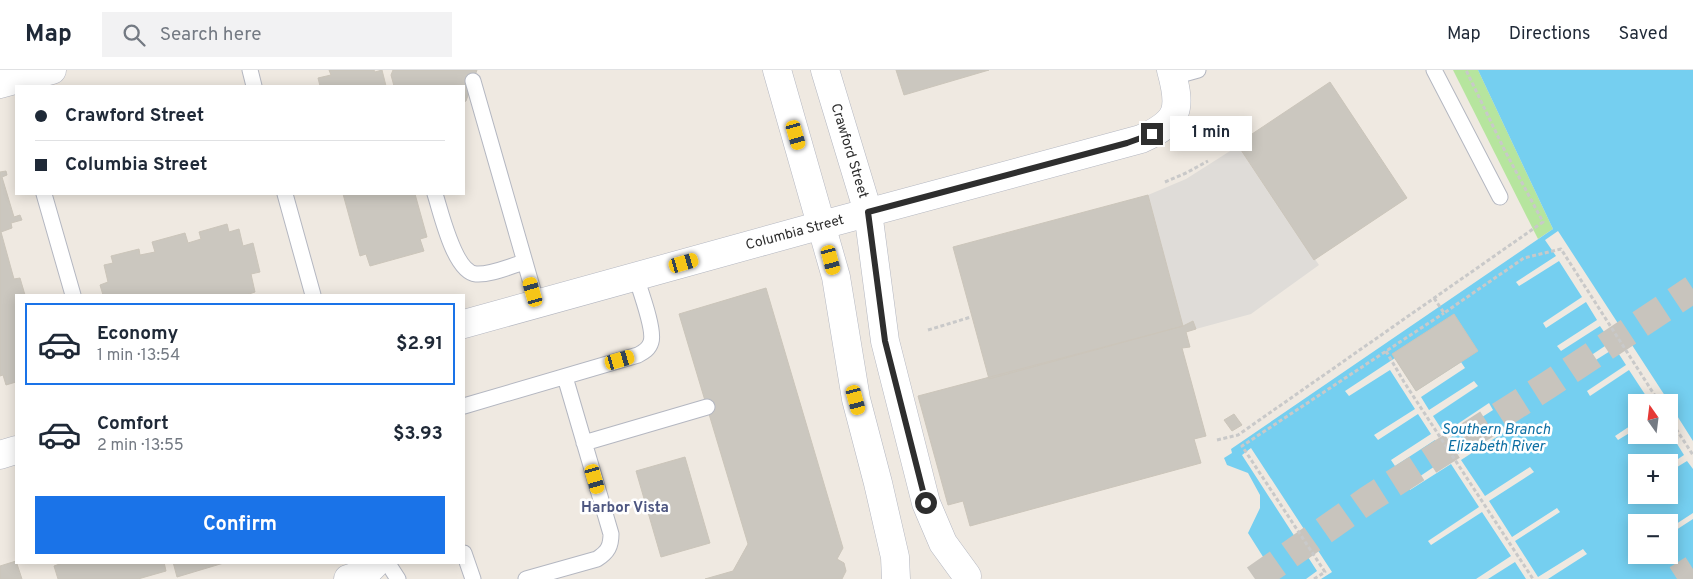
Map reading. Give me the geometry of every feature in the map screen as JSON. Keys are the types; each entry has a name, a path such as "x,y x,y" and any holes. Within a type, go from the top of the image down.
{"main road":[{"path":"777,70 836,277 856,400 895,556 896,579"},
{"name":"Crawford Street","path":"825,70 868,212 885,341 926,503 942,543 969,578"},
{"name":"Columbia Street","path":"465,324 868,212 1141,139 1168,124 1178,106 1181,72"},
{"path":"0,455 15,450"},
{"path":"348,579 366,572 373,568 375,564"}],"lane":[{"path":"250,70 254,85"},
{"path":"1434,70 1500,197"},
{"path":"473,81 537,304"},
{"path":"44,195 73,294"},
{"path":"285,195 313,294"},
{"path":"435,195 455,253 467,271 474,274 483,273 525,262"},
{"path":"465,406 638,355 647,350 652,341 652,331 636,277"},
{"path":"526,579 597,559 606,553 611,544 611,534 565,377"},
{"path":"584,443 707,407"},
{"path":"465,556 473,579"},
{"path":"388,564 398,579"}],"path":[{"path":"1217,440 1238,435 1543,222 1466,70"},
{"path":"1165,182 1208,161"},
{"path":"1314,579 1326,572 1242,446 1524,258 1561,249 1654,394"},
{"path":"1434,298 1444,313"},
{"path":"928,330 971,318"},
{"path":"1386,351 1404,382 1533,579"},
{"path":"1678,432 1693,455"}],"green space":[{"path":"1453,70 1478,70 1553,229 1538,239"}],"shaded area":[{"path":"1238,146 1319,265 1251,314 1196,329 1193,321 1183,326 1148,195 1186,179"}],"water":[{"name":"Southern Branch Elizabeth River","path":"1478,70 1693,70 1693,579 1277,579 1248,533 1260,508 1260,495 1248,473 1227,465 1224,458 1232,453 1231,449 1553,229"}],"pier":[{"path":"1558,231 1664,394 1645,394 1629,370 1590,396 1587,391 1626,365 1615,348 1575,373 1572,368 1611,342 1600,326 1561,351 1557,346 1597,320 1586,302 1546,328 1543,323 1582,297 1559,261 1519,286 1516,282 1556,256 1545,240"},
{"path":"1395,358 1416,391 1461,362 1465,368 1421,397 1429,410 1474,381 1478,386 1433,416 1444,433 1489,403 1493,410 1448,439 1458,454 1503,426 1506,431 1461,460 1485,496 1530,467 1534,472 1489,501 1512,537 1557,508 1560,512 1515,541 1538,577 1583,549 1587,554 1548,579 1526,579 1515,562 1488,579 1476,579 1511,556 1482,512 1431,545 1428,541 1479,507 1451,464 1410,490 1407,485 1447,458 1435,440 1395,466 1391,460 1431,434 1418,414 1378,440 1374,435 1415,409 1390,370 1349,396 1345,391"},
{"path":"1678,417 1693,441 1693,469 1687,461 1678,466 1678,459 1684,455 1677,444"},
{"path":"1628,427 1628,434 1618,440 1615,436"},
{"path":"1251,448 1332,572 1321,579 1306,579 1317,571 1242,455"},
{"path":"1693,513 1693,519 1678,529 1678,523"}],"building":[{"path":"329,70 374,70 375,72 382,70 386,85 320,85 318,78 331,75"},
{"path":"393,70 477,70 465,102 465,85 394,85 391,75"},
{"path":"896,70 989,70 904,95"},
{"path":"1330,82 1407,198 1314,260 1237,144"},
{"path":"6,171 7,175 2,177 14,217 20,215 22,220 11,223 12,228 1,232 14,279 20,278 25,294 15,294 15,382 6,385 3,375 0,376 0,172"},
{"path":"343,195 415,195 427,237 420,239 424,251 370,266 366,254 360,256"},
{"path":"1148,195 1183,326 989,379 953,247"},
{"path":"227,224 229,232 239,229 243,246 253,243 260,272 251,274 255,292 249,294 103,294 100,285 108,282 104,265 113,263 111,256 139,249 140,255 155,252 152,242 185,233 188,243 201,239 199,232"},
{"path":"766,288 843,548 837,559 844,563 846,571 842,579 705,579 733,571 748,544 679,314"},
{"path":"1454,314 1478,351 1416,391 1392,354"},
{"path":"1193,321 1196,329 1186,332 1190,347 1182,348 1206,436 1194,439 1201,463 970,526 963,501 948,505 918,396 1183,326"},
{"path":"1234,414 1242,425 1232,431 1224,420"},
{"path":"685,457 710,543 661,557 636,471"},
{"path":"15,561 22,579 0,579 0,566"},
{"path":"60,564 164,564 166,571 138,579 58,579 54,566"},
{"path":"174,564 220,564 177,577"}],"tunnel":[{"path":"1255,579 1369,499 1548,385 1693,289"},
{"path":"1677,579 1693,569"}],"district":[{"name":"Harbor Vista","path":"625,508"}],"route":[{"path":"926,503 885,341 868,212 1127,143 1152,134"}]}
